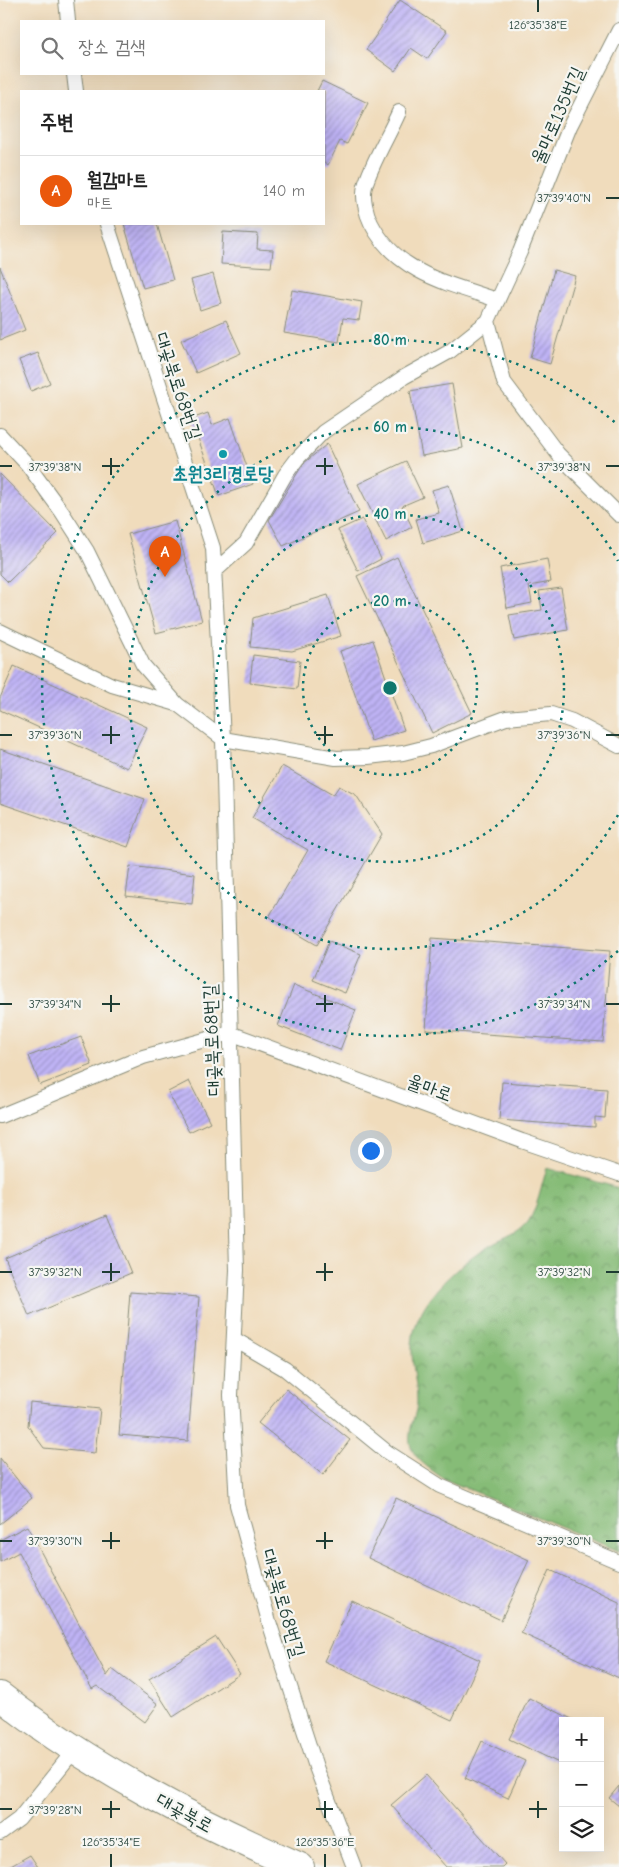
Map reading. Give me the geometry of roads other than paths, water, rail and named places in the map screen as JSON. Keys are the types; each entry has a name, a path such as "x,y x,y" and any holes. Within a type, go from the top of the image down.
{"street":[{"name":"대곶북로","path":"0,1696 112,1772 233,1838 300,1867"}],"lane":[{"path":"66,0 68,20"},
{"name":"율마로135번길","path":"214,572 246,543 285,475 322,432 404,377 449,352 488,321 520,252 570,126 619,30"},
{"path":"74,75 76,90"},
{"path":"399,112 364,187 366,214 380,241 406,265 442,282 498,300"},
{"name":"대곶북로68번길","path":"107,225 213,548 223,739 237,1270 231,1395 237,1505 270,1625 316,1767 354,1867"},
{"path":"488,321 504,382 558,454 619,515"},
{"path":"0,435 27,464 62,512 87,551 144,665 177,704 223,739 336,758 368,757 403,753 431,746 506,718 551,714 572,721 619,746"},
{"path":"0,631 112,685 177,704"},
{"path":"0,1116 144,1057 230,1033"},
{"name":"율마로","path":"230,1033 522,1141 619,1174"},
{"path":"234,1339 285,1369 387,1452 440,1486 619,1562"},
{"path":"0,1833 19,1819 76,1748"}],"place":[{"name":"초원3리경로당","path":"223,454"},
{"name":"월감마트","path":"165,577"}]}
